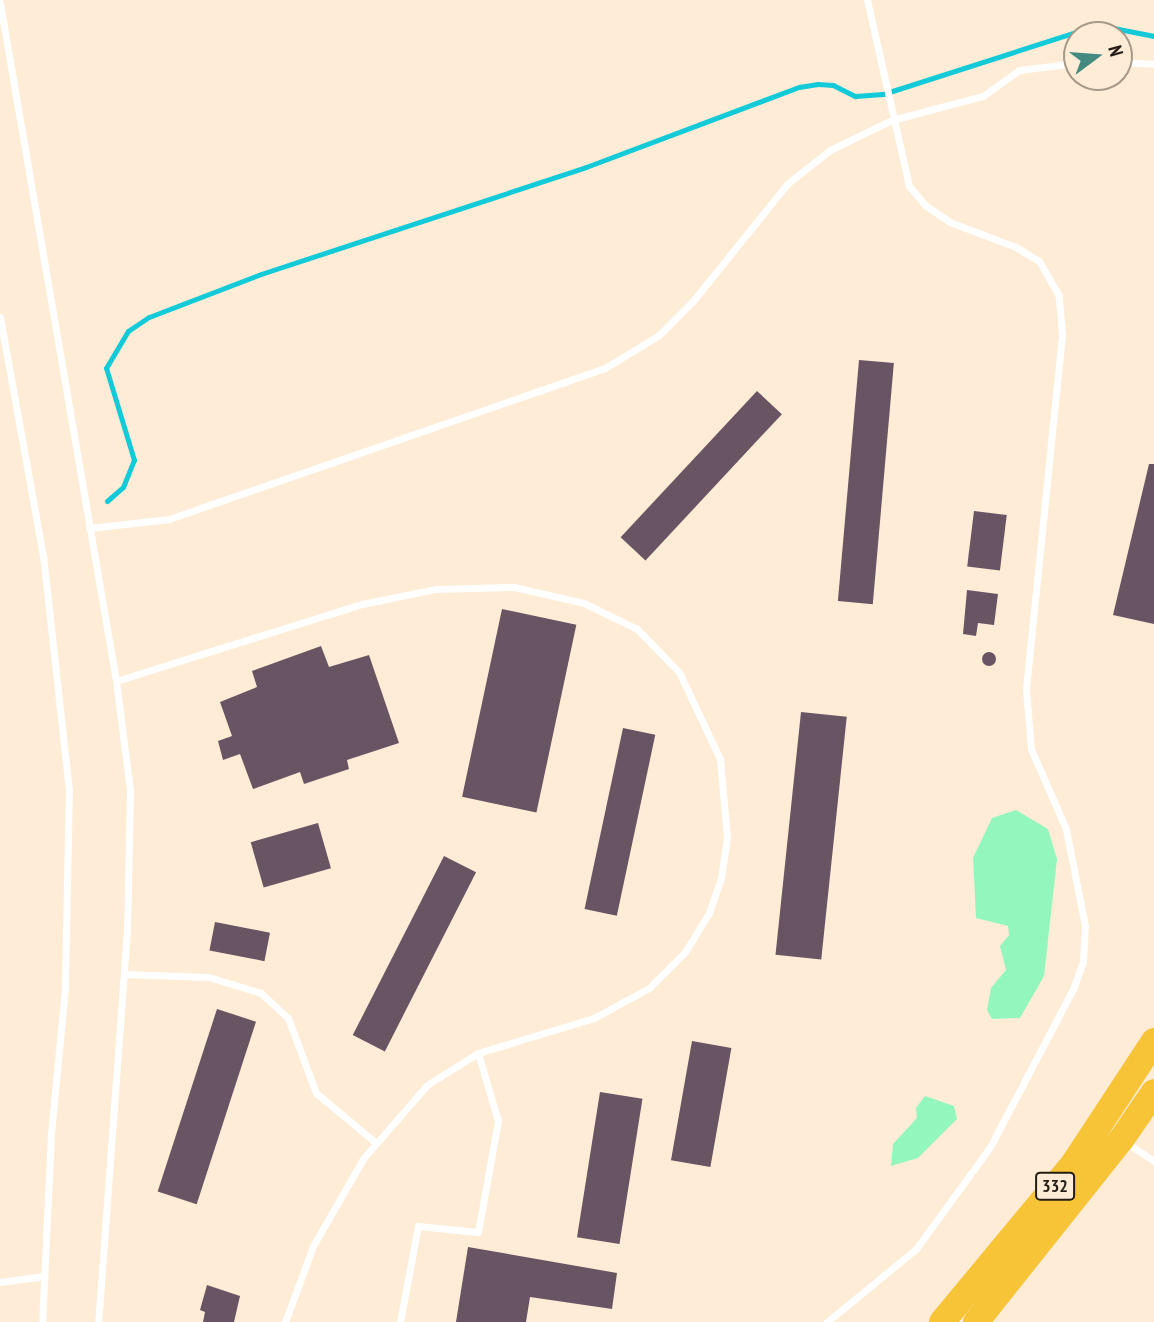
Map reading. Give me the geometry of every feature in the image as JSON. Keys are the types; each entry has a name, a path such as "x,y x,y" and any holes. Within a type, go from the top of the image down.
{"highway":[{"name":"332","path":"942,1322 1074,1163 1154,1041"},
{"name":"332","path":"976,1322 1121,1140 1154,1092"}],"lane":[{"path":"827,1322 916,1249 990,1147 1083,962 1080,892 1066,829 1031,749 1026,689 1062,334 1059,296 1039,261 1016,247 950,222 925,205 909,186 891,120 867,0"},
{"path":"0,3 116,681 130,790 124,974 98,1322"},
{"path":"1133,63 1154,64"},
{"path":"89,528 169,519 605,368 659,335 693,301 787,184 830,150 891,120 983,96 1019,70 1063,65"},
{"path":"0,317 43,555 69,789 65,988 51,1134 42,1322"},
{"path":"116,681 362,604 436,589 514,587 584,603 637,629 679,672 720,759 726,799 721,878 709,913 685,953 649,988 594,1018 478,1053 427,1085 376,1143 313,1246 285,1322"},
{"path":"124,974 209,977 261,993 288,1018 316,1093 376,1143"},
{"path":"401,1322 418,1226 478,1232 498,1121 478,1053"},
{"path":"1121,1140 1154,1161"},
{"path":"0,1282 45,1276"}],"green space":[{"path":"1016,810 1048,829 1057,859 1044,976 1020,1018 992,1019 987,1010 991,988 1006,970 1000,946 1009,935 1008,926 976,918 973,858 992,818"},
{"path":"925,1096 954,1106 957,1119 918,1158 891,1166 893,1144 917,1118 916,1108"}],"building":[{"path":"859,360 894,363 873,604 838,601"},
{"path":"757,391 782,414 645,560 621,537"},
{"path":"1149,464 1154,464 1154,624 1113,615"},
{"path":"974,511 1007,515 1000,571 967,567"},
{"path":"967,590 998,594 994,625 978,623 976,636 963,634"},
{"path":"502,609 576,625 536,813 462,797"},
{"path":"321,646 329,667 369,655 399,743 347,760 349,769 304,784 300,772 253,789 240,754 223,760 218,741 232,736 220,702 257,687 252,671"},
{"path":"989,652 994,654 994,664 989,666 984,664 982,659 984,654"},
{"path":"801,712 847,717 821,959 775,955"},
{"path":"623,728 655,735 617,916 585,909"},
{"path":"318,823 331,868 264,887 251,842"},
{"path":"444,856 476,872 385,1051 353,1035"},
{"path":"215,922 270,933 264,961 209,950"},
{"path":"217,1009 256,1022 197,1204 158,1192"},
{"path":"692,1041 731,1048 710,1167 671,1160"},
{"path":"600,1092 642,1099 619,1244 577,1237"},
{"path":"468,1247 617,1273 612,1309 530,1297 526,1322 456,1322"},
{"path":"207,1285 240,1296 234,1322 203,1322 205,1312 200,1310"}],"waterway":[{"path":"107,501 123,487 134,460 106,368 128,331 149,317 261,274 586,167 799,87 833,85 855,96 883,94 1098,25 1154,36"}]}
